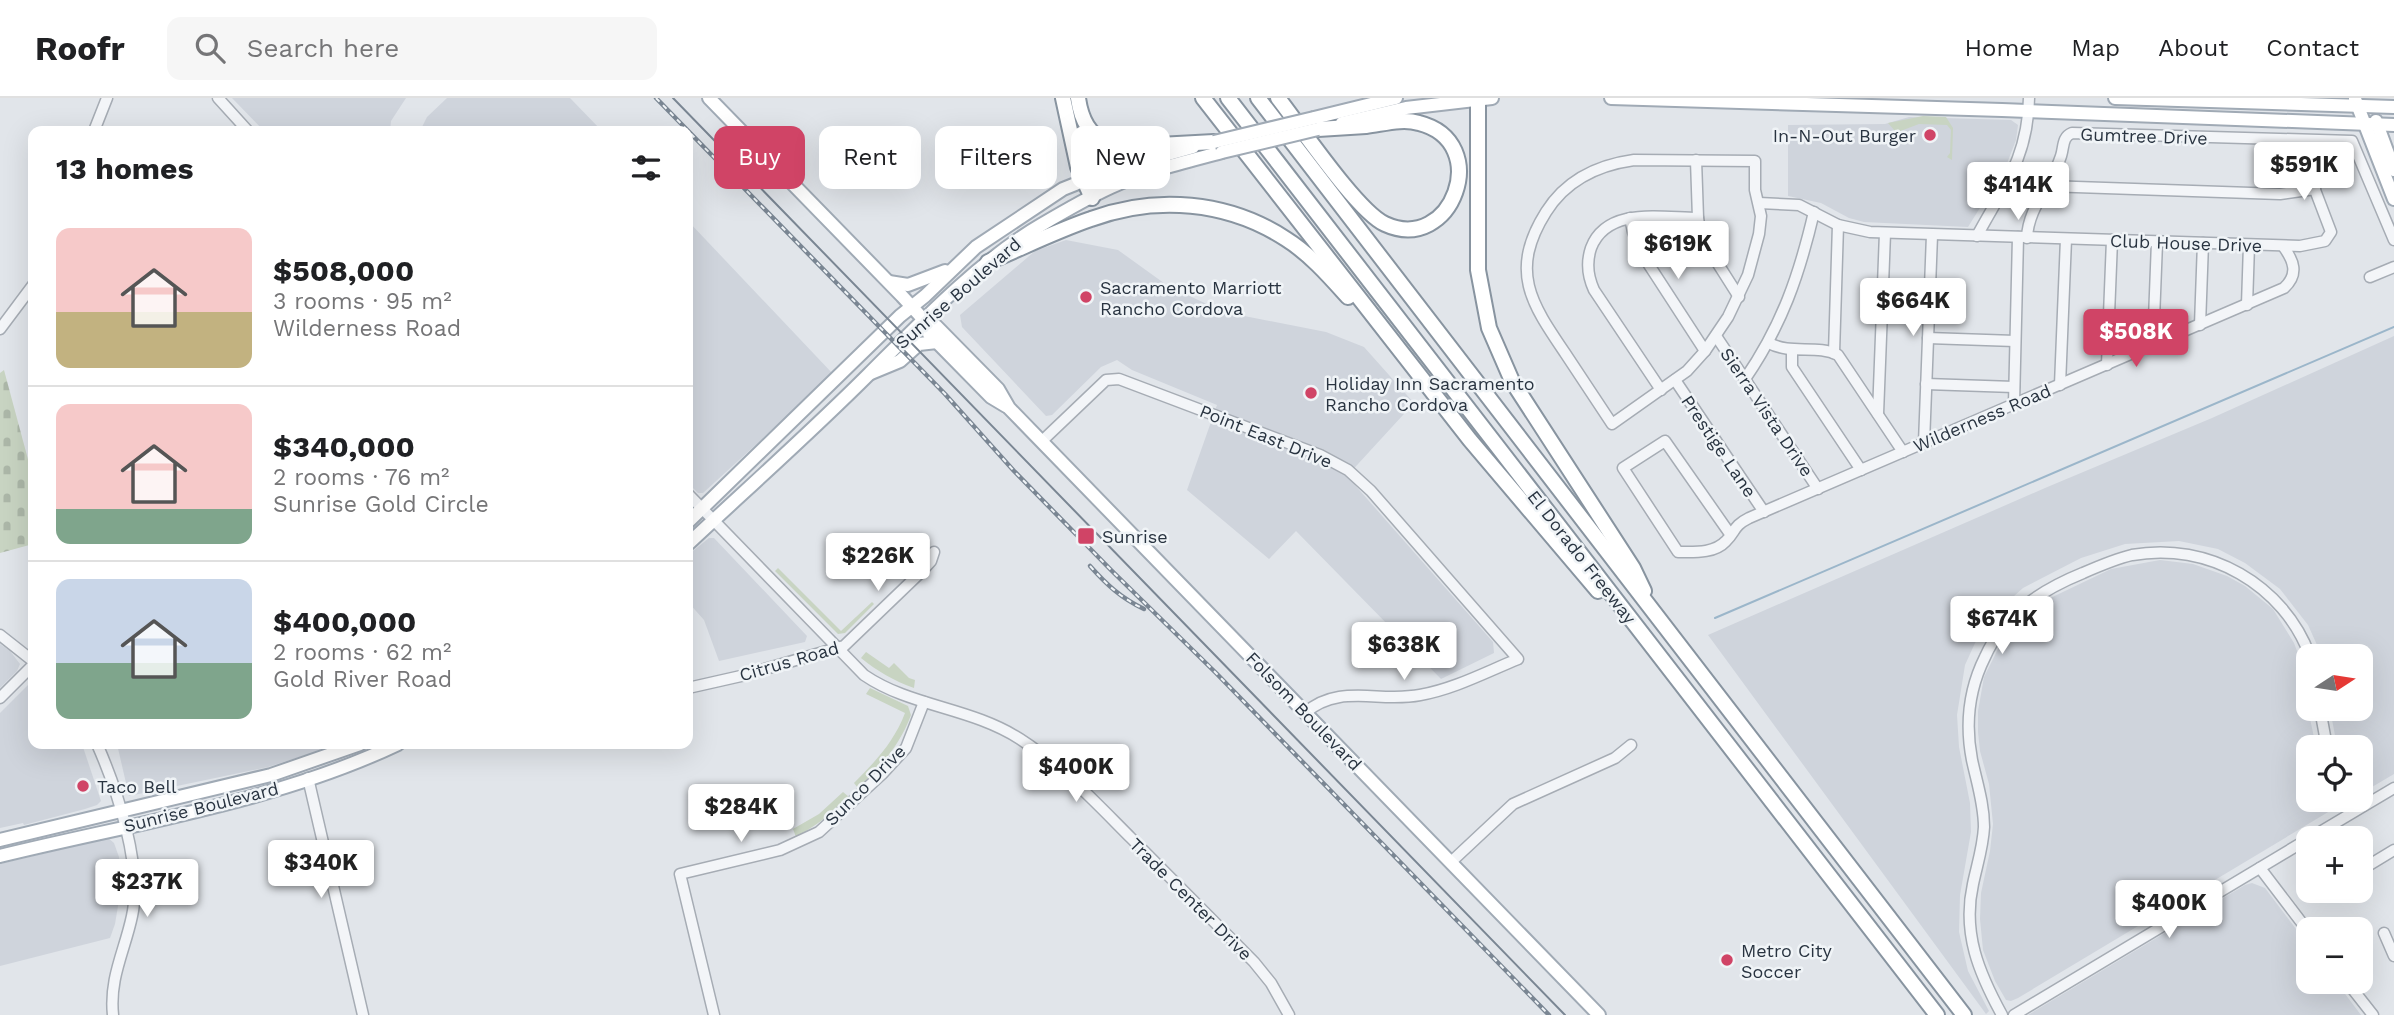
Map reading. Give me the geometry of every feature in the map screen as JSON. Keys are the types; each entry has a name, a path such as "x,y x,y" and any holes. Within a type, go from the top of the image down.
{"highway":[{"path":"1063,98 1071,135"},
{"path":"1078,98 1080,111 1089,127 1102,140 1119,147 1218,147"},
{"path":"1203,98 1471,440 1595,589 1621,607"},
{"name":"El Dorado Freeway","path":"1228,98 1937,1015"},
{"name":"El Dorado Freeway","path":"1258,98 1964,1015"},
{"path":"1278,98 1354,197 1380,221 1403,229 1427,225 1442,214 1455,196 1459,182 1458,162 1448,141 1434,129 1418,122 1316,123"},
{"path":"1478,98 1478,270 1489,328 1512,381 1633,568 1645,598"},
{"path":"1088,189 1092,198"},
{"path":"988,262 1093,218 1133,208 1174,204 1213,208 1251,219 1288,240 1323,269 1416,370"}],"main road":[{"name":"Folsom Boulevard","path":"709,98 924,320 936,326 998,389 1009,408"},
{"name":"Sunrise Boulevard","path":"1170,159 1316,123 1396,98"},
{"name":"Sunrise Boulevard","path":"1316,123 1406,108 1492,98"},
{"path":"1611,98 2029,105 2371,126 2394,125"},
{"path":"2115,98 2337,101 2394,107"},
{"path":"2363,102 2394,200"},
{"path":"2371,126 2394,170"},
{"path":"2388,155 2394,133"},
{"name":"Sunrise Boulevard","path":"693,539 988,262 1040,226 1111,187 1176,165 1218,147"},
{"name":"Sunrise Boulevard","path":"693,517 976,247 1071,186"},
{"path":"889,282 915,284 951,269"},
{"name":"Folsom Boulevard","path":"924,320 929,334 990,397 1009,408 1042,441 1599,1015"},
{"path":"871,373 900,361 919,345 937,342"},
{"name":"Sunrise Boulevard","path":"0,840 271,775 347,749"},
{"name":"Sunrise Boulevard","path":"0,856 248,797 385,749"},
{"path":"308,778 328,762 331,755"}],"street":[{"path":"96,126 107,98"},
{"path":"218,98 243,126"},
{"path":"1977,236 2018,161 2027,135 2029,105"},
{"name":"Gumtree Drive","path":"2014,404 2022,237 2060,159 2064,139 2072,133 2353,141 2394,240"},
{"path":"2047,186 2280,194 2315,189 2296,140"},
{"path":"1634,160 1696,160 1755,161 1755,190 1761,216 1748,275 1716,336 1687,371 1612,424 1534,305 1527,279 1529,252 1535,233 1550,206 1564,190 1590,172 1617,162 1634,160"},
{"path":"1696,160 1698,218 1705,245 1738,297"},
{"name":"Club House Drive","path":"1759,203 1790,204 1814,212 1838,225 1885,233 2283,246 2322,242 2330,236 2331,228 2315,189"},
{"path":"1745,379 1769,343 1794,289 1814,212"},
{"path":"1661,390 1594,290 1589,276 1589,257 1595,241 1608,227 1630,218 1698,218"},
{"path":"1630,218 1640,251 1705,351"},
{"path":"1835,353 1838,225"},
{"path":"1878,414 1885,233"},
{"path":"1924,443 1932,234"},
{"path":"2060,385 2066,239"},
{"path":"2107,365 2112,240"},
{"path":"2153,345 2157,242"},
{"path":"2200,325 2203,243"},
{"path":"2247,304 2249,245"},
{"name":"Wilderness Road","path":"1730,534 1665,441 1623,468 1678,552 1702,553 1725,543 1735,527 1763,512 2284,288 2292,279 2294,263 2283,246"},
{"path":"2370,277 2394,267"},
{"path":"0,329 28,292"},
{"name":"Sierra Vista Drive","path":"1716,336 1818,489"},
{"path":"1928,338 2015,341"},
{"path":"1769,343 1781,349 1835,353 1842,359 1904,452"},
{"path":"1791,350 1792,367 1861,470"},
{"name":"Point East Drive","path":"1042,441 1106,380 1119,379 1320,455 1348,470 1371,491 1518,659 1433,692 1404,697 1332,697 1314,705 1305,713"},
{"name":"Prestige Lane","path":"1675,380 1763,512"},
{"path":"1926,384 2014,387"},
{"name":"Trade Center Drive","path":"693,499 857,670 871,680 924,702 968,713 999,726 1064,772 1254,962 1271,983 1289,1015"},
{"name":"Citrus Road","path":"693,687 837,649 848,643 912,581 930,561 934,552"},
{"path":"2002,1015 1983,980 1972,945 1970,900 1980,856 1983,820 1982,799 1969,729 1970,701 1977,674 1993,642 2010,620 2046,590 2101,565 2133,555 2174,553 2219,563 2262,588 2290,618 2304,644"},
{"path":"0,635 28,659"},
{"path":"0,698 28,668"},
{"name":"Sunco Drive","path":"714,1015 680,874 780,850 819,832 906,748 924,702"},
{"path":"1451,862 1513,804 1619,756 1631,745"},
{"path":"99,749 110,772 124,827 131,855 135,891 132,915 115,973 112,991 113,1015"},
{"path":"308,778 363,1015"},
{"path":"2373,800 2394,788"},
{"path":"2331,826 2354,812"},
{"path":"2014,1015 2296,847"},
{"path":"2373,863 2394,850"},
{"path":"2260,868 2297,917"},
{"path":"2384,933 2394,956"},
{"path":"2356,994 2373,1015"}],"shaded area":[{"path":"232,98 406,98 390,126 259,126"},
{"path":"447,98 570,98 597,126 422,126 427,117"},
{"path":"1909,117 2011,120 2018,125 2016,140 2006,166 1968,227 1864,222 1849,218 1821,203 1788,196 1788,125 1885,124"},
{"path":"693,226 833,374 703,493 698,493 693,488"},
{"path":"1066,240 1118,250 1168,286 1224,312 1326,332 1364,347 1414,403 1347,476 1493,642 1494,653 1441,679 1296,531 1269,559 1187,490 1217,405 1132,370 1117,360 1101,367 1052,415 1046,416 962,327 960,315 1035,251"},
{"path":"2394,336 2394,774 2373,786 2373,735 2335,735 2332,721 2373,721 2373,644 2317,644 2308,625 2280,589 2245,563 2218,549 2179,541 2125,544 2081,558 2023,588 2004,605 1975,643 1965,665 1957,715 1959,747 1970,803 1971,832 1960,895 1959,932 1968,971 1989,1011 1986,1014 1708,635 2212,418"},
{"path":"709,538 714,538 807,636 805,642 719,661 704,620 693,608 693,551"},
{"path":"2160,560 2193,564 2227,576 2245,586 2273,609 2296,648 2296,721 2311,721 2313,735 2296,735 2296,812 2328,812 2305,826 2296,826 2296,831 2018,998 2006,1000 1983,950 1980,919 1981,893 1993,824 1989,784 1978,732 1978,711 1984,677 2002,641 2020,620 2042,602 2111,569"},
{"path":"0,644 10,651 20,664 17,671 0,688"},
{"path":"28,685 28,749 84,749 101,801 85,809 24,825 23,823 0,828 0,713"},
{"path":"118,749 324,749 268,767 129,796"},
{"path":"108,838 114,843 119,857 121,888 110,938 0,966 0,864"},
{"path":"2252,883 2265,888 2296,929 2296,994 2345,994 2361,1015 2028,1015"}],"green space":[{"path":"1923,116 1946,117 1953,128 1952,160 1947,157 1950,153 1951,130 1947,125 1919,124 1898,132 1888,123"},
{"path":"4,370 28,459 28,545 0,553 0,373"},
{"path":"778,568 841,631 872,602 874,604 845,633 838,634 775,571"},
{"path":"866,652 889,668 894,663 909,678 915,680 914,688 867,663 861,658"},
{"path":"870,688 908,706 911,715 889,754 858,788 854,783 890,742 905,713 866,694"},
{"path":"843,792 849,797 824,819 796,837 793,829 819,814"}],"waterway":[{"path":"1715,618 2394,327"}],"tram line":[{"path":"673,98 1565,1015"}],"railway":[{"path":"656,98 683,126"},
{"path":"693,136 945,394 1014,471 1216,673 1549,1015"},
{"path":"1090,566 1115,590 1144,609"}],"place":[{"name":"In-N-Out Burger","path":"1930,135"},
{"name":"Sacramento Marriott Rancho Cordova","path":"1086,297"},
{"name":"Holiday Inn Sacramento Rancho Cordova","path":"1311,393"},
{"name":"Sunrise","path":"1086,536"},
{"name":"Taco Bell","path":"83,786"},
{"name":"Metro City Soccer","path":"1727,960"}]}
